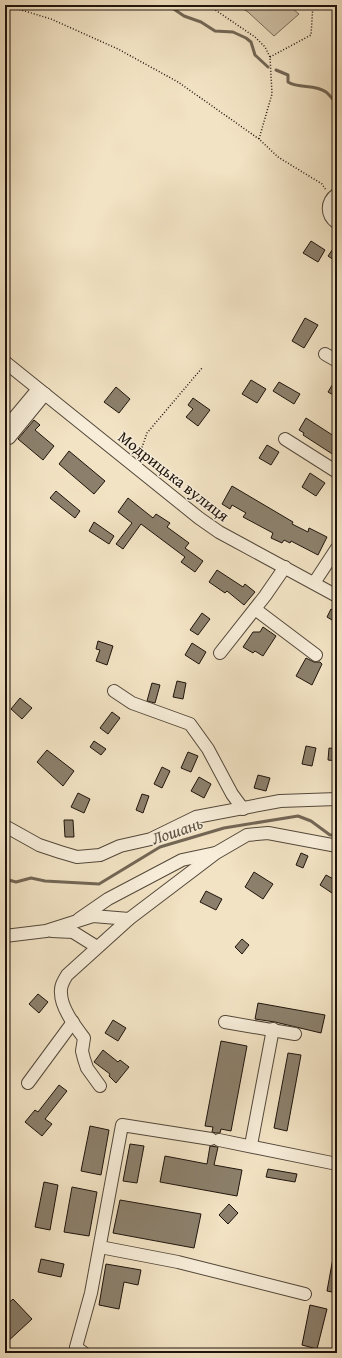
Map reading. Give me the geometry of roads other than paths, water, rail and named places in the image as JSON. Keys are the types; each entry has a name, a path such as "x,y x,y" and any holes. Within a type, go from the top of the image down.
{"street":[{"path":"334,196 329,203 329,214 337,223"},
{"path":"324,354 337,361"},
{"name":"Модрицька вулиця","path":"5,362 199,518 219,532 337,596"},
{"path":"8,425 42,391"},
{"path":"10,438 42,391"},
{"path":"285,439 337,472"},
{"path":"314,584 337,548"},
{"path":"220,653 255,609 285,567"},
{"path":"255,609 316,655"},
{"path":"114,691 132,703 190,724 208,749 232,794 243,809"},
{"path":"5,826 39,844 77,857 100,855 120,846 150,839 196,817 280,801 337,799"},
{"path":"100,1086 87,1068 82,1051 84,1038 73,1022 61,993 63,982 67,975 128,919 216,853 247,835 268,833 337,846"},
{"path":"79,919 108,899 182,860 216,853"},
{"path":"46,931 79,919 93,916 128,919"},
{"path":"5,936 46,931 73,932 97,947"},
{"path":"28,1083 73,1022"},
{"path":"224,1022 273,1029 295,1034"},
{"path":"250,1145 273,1029"},
{"path":"78,1351 100,1247 122,1125 250,1145 337,1164"},
{"path":"100,1247 178,1262 306,1294"}],"waterway":[{"path":"168,5 184,16 201,22 215,31 233,32 246,38 251,42 255,55 268,67"},
{"path":"276,70 288,75 288,82 292,84 322,90 327,93 337,104"},
{"name":"Лошань","path":"5,879 16,882 31,878 45,881 99,884 160,847 224,828 298,816 311,821 330,835 337,835"}]}
